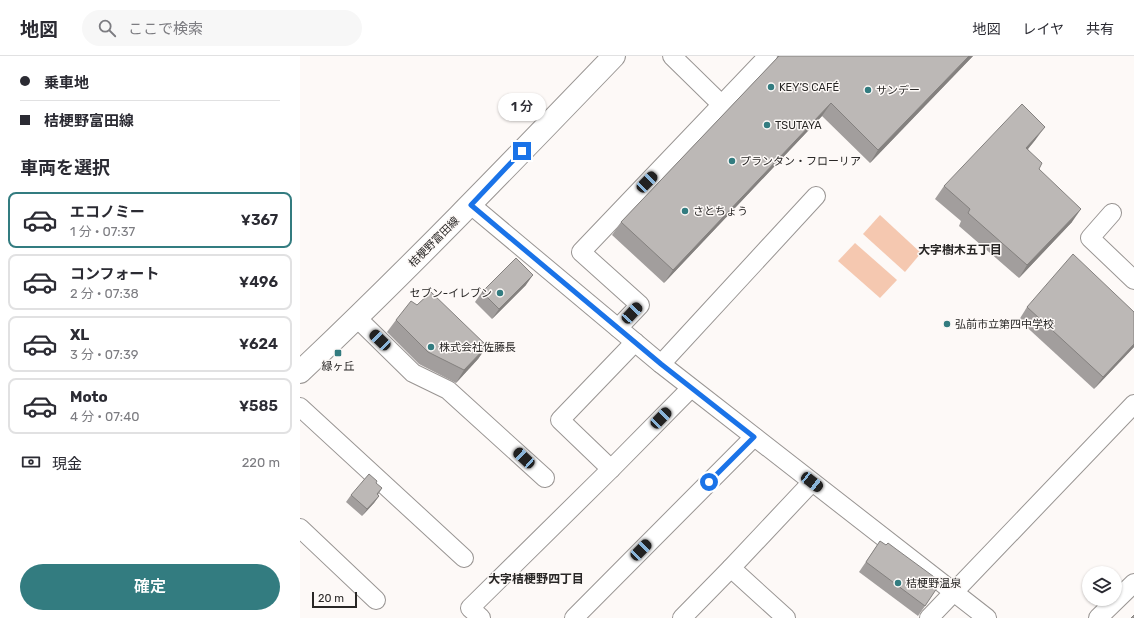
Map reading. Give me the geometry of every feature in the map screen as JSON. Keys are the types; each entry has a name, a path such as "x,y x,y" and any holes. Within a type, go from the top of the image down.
{"main road":[{"name":"桔梗野富田線","path":"300,372 471,205 614,56"}],"street":[{"path":"672,56 722,104"},
{"path":"618,328 640,304 581,252 768,56"},
{"path":"661,364 816,196"},
{"path":"471,205 661,364 987,618"},
{"path":"1112,213 1090,238 1134,280"},
{"path":"357,318 413,374 448,390 545,478"},
{"path":"611,469 560,420 634,342"},
{"path":"481,618 470,608 691,388"},
{"path":"929,618 1134,404"},
{"path":"300,407 464,558"},
{"path":"574,618 754,437"},
{"path":"682,618 812,482"},
{"path":"300,528 376,600"},
{"path":"731,568 786,618"},
{"path":"1098,618 1134,583"}],"shaded area":[{"path":"880,215 921,253 905,272 863,234"},
{"path":"855,243 897,280 880,298 838,261"}],"building":[{"path":"779,56 969,56 878,150 831,103 673,270 621,222"},
{"path":"1022,104 1045,127 1026,148 1042,163 1039,169 1081,209 1027,265 968,213 970,209 944,186"},
{"path":"1073,254 1134,312 1134,344 1103,377 1027,307"},
{"name":"セブン-イレブン","path":"516,258 533,275 499,309 482,292"},
{"path":"431,292 487,346 464,370 428,352 396,320 411,301 417,305"},
{"path":"369,474 382,488 377,494 379,496 367,509 351,495"},
{"path":"880,541 886,545 888,543 941,582 925,606 866,562"}],"place":[{"name":"KEY’S CAFÉ","path":"771,87"},
{"name":"サンデー","path":"868,90"},
{"name":"TSUTAYA","path":"767,125"},
{"name":"プランタン・フローリア","path":"732,161"},
{"name":"さとちょう","path":"685,211"},
{"name":"セブン-イレブン","path":"500,293"},
{"name":"弘前市立第四中学校","path":"947,324"},
{"name":"株式会社佐藤長","path":"431,347"},
{"name":"緑ヶ丘","path":"338,353"},
{"name":"桔梗野温泉","path":"898,583"}],"district":[{"name":"大字樹木五丁目","path":"960,250"},
{"name":"大字桔梗野四丁目","path":"536,579"}],"route":[{"path":"522,151 471,205 661,364 754,437 709,482"}]}
